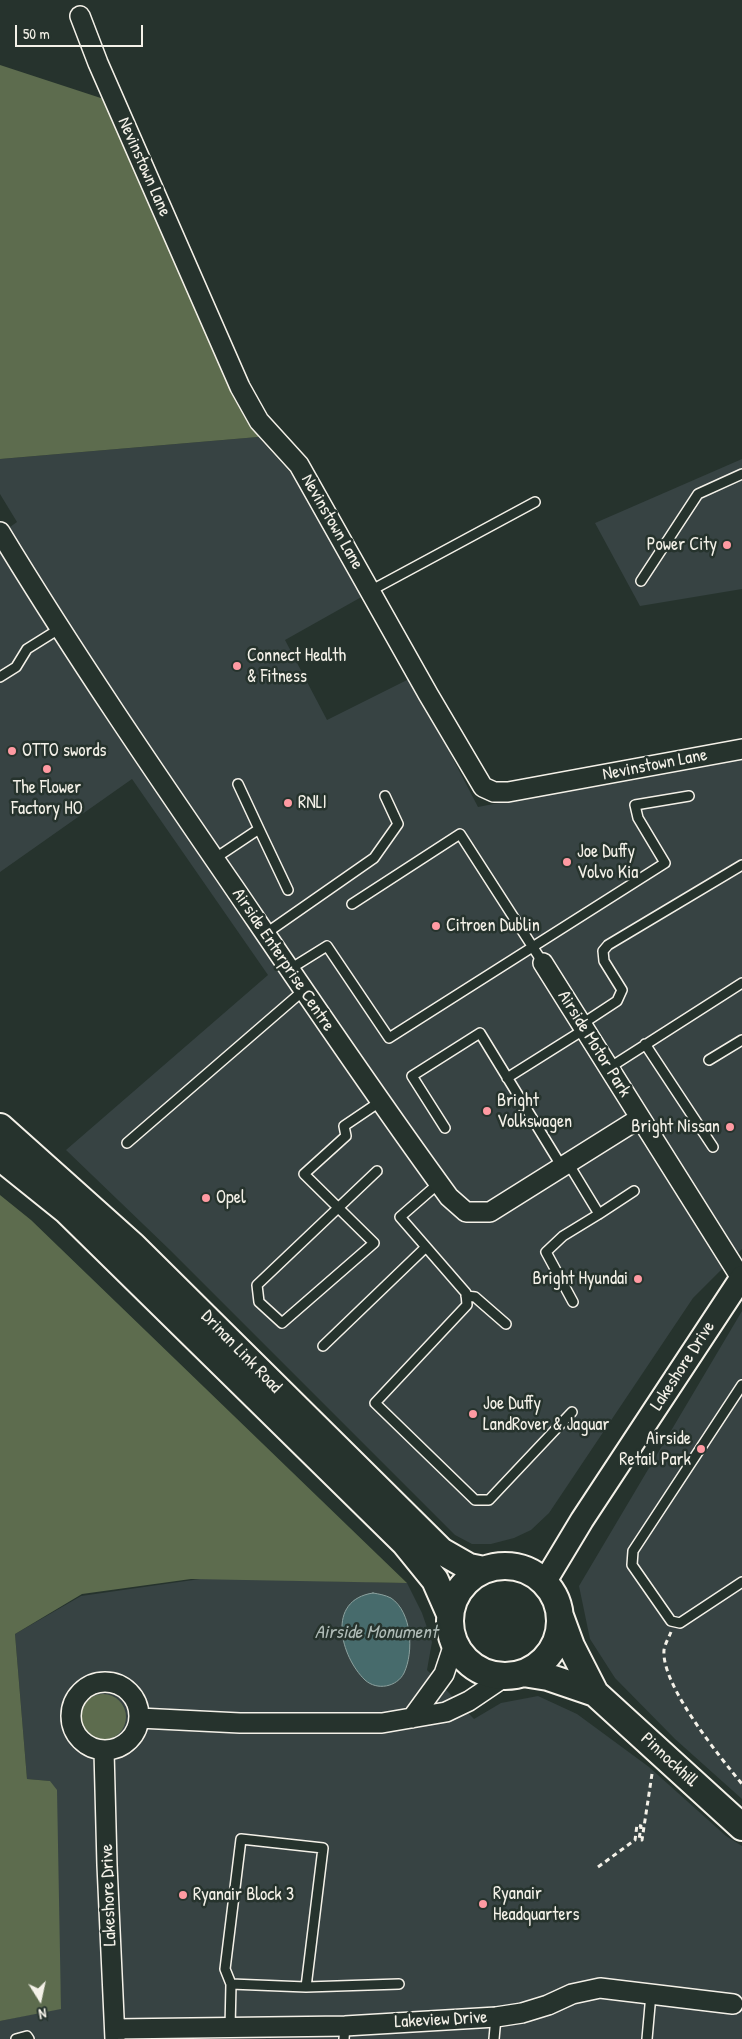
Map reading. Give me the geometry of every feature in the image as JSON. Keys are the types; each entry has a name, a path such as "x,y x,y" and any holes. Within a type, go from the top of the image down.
{"main road":[{"name":"Drinan Link Road","path":"0,1127 133,1246 441,1551 468,1567 484,1570"},
{"name":"Drinan Link Road","path":"0,1157 73,1217 406,1543 435,1580 450,1614"},
{"path":"500,1566 516,1567 531,1573 544,1583 555,1598 560,1616 558,1635 550,1652 538,1665 515,1675 489,1674 474,1667 462,1657 454,1644 450,1629 450,1614 454,1600 461,1588 484,1570 500,1566"},
{"name":"Pinnockhill","path":"560,1616 571,1646 595,1693 742,1827"},
{"name":"Pinnockhill","path":"515,1675 548,1677 595,1693"}],"street":[{"name":"Nevinstown Lane","path":"80,16 98,63 240,387 259,421 299,465 483,787 494,792 508,792 742,748"},
{"name":"Airside Enterprise Centre","path":"0,532 59,629 214,859 381,1102 449,1197 466,1212 490,1212 640,1118"},
{"name":"Airside Motor Park","path":"538,955 741,1277"},
{"name":"Lakeshore Drive","path":"544,1583 582,1520 741,1277"},
{"path":"412,1718 444,1674 454,1644"},
{"path":"139,1718 312,1724 382,1723 433,1716 456,1708 515,1675"},
{"path":"97,1682 118,1684 134,1698 139,1718 132,1738 119,1747 104,1751 92,1748 82,1742 74,1733 70,1722 73,1701 79,1693 97,1682"},
{"name":"Lakeshore Drive","path":"104,1751 115,2034"},
{"name":"Lakeview Drive","path":"115,2034 230,2028 344,2032 522,2013 548,2005 572,1994 600,1988 732,2004"}],"lane":[{"path":"641,581 698,494 742,474"},
{"path":"370,591 535,502"},
{"path":"0,678 16,666 27,649 59,629"},
{"path":"238,784 288,890"},
{"path":"265,934 374,858 398,824 384,796"},
{"path":"290,969 327,946 389,1038 538,955 665,863 638,818 635,805 689,796"},
{"path":"214,859 259,828"},
{"path":"352,904 460,834 538,955"},
{"path":"507,1078 583,1027 617,1001 622,990 604,961 603,951 608,945 742,866"},
{"path":"609,1068 742,983"},
{"path":"127,1143 304,990"},
{"path":"445,1128 412,1076 480,1033 507,1078 599,1214"},
{"path":"710,1060 742,1040"},
{"path":"645,1044 713,1147"},
{"path":"377,1171 338,1208 257,1285 259,1302 282,1323 374,1243 338,1208 304,1174 346,1136 344,1126 381,1102"},
{"path":"439,1183 400,1217 466,1292 466,1304 375,1403 475,1500 489,1500 572,1412"},
{"path":"573,1302 546,1252 564,1236 634,1190"},
{"path":"323,1346 426,1247"},
{"path":"466,1296 475,1298 506,1324"},
{"path":"742,1386 633,1552 632,1565 671,1621 680,1623 742,1582"},
{"path":"230,2028 231,1984 225,1970 241,1839 323,1848 306,1987"},
{"path":"231,1984 306,1987 399,1984"},
{"path":"646,2039 652,1994"},
{"path":"494,2039 496,2017"},
{"path":"16,2039 27,2036 29,2039"}],"path":[{"path":"675,1622 664,1649 667,1673 693,1718 717,1754 742,1784"},
{"path":"598,1867 635,1840 637,1825 641,1826 639,1840 642,1840 653,1769"}],"shaded area":[{"name":"Airside Retail Park","path":"258,437 309,493 365,595 285,640 327,720 411,678 478,807 742,756 742,1249 693,1298 549,1513 531,1530 514,1538 491,1544 472,1544 455,1535 170,1250 66,1150 268,975 132,779 0,872 0,534 17,522 0,494 0,459"},
{"path":"742,459 742,589 640,606 595,523"},
{"name":"Airside Retail Park","path":"742,1311 742,1799 675,1739 615,1678 590,1639 579,1586"},
{"path":"207,1578 407,1583 422,1613 432,1642 427,1670 474,1719 501,1703 538,1696 577,1714 649,1767 726,1836 742,1846 742,2039 0,2039 0,2021 61,2008 50,1781 27,1779 15,1634 81,1596"}],"green space":[{"path":"0,65 116,103 264,427 258,437 0,459"},
{"path":"0,1195 31,1220 407,1583 191,1579 82,1594 15,1634 27,1779 50,1781 57,1790 61,2009 0,2021"},
{"path":"99,1694 107,1694 116,1698 122,1704 126,1717 122,1730 116,1736 107,1740 99,1740 90,1736 84,1730 80,1721 80,1713 84,1704 90,1698"}],"water":[{"name":"Airside Monument","path":"373,1593 389,1597 398,1604 407,1622 409,1633 409,1654 404,1673 397,1682 386,1686 375,1686 365,1680 356,1670 344,1644 342,1630 343,1618 348,1606 358,1598"}],"place":[{"name":"Power City","path":"727,545"},
{"name":"Connect Health & Fitness","path":"237,666"},
{"name":"OTTO swords","path":"12,751"},
{"name":"The Flower Factory HO","path":"47,769"},
{"name":"RNLI","path":"288,803"},
{"name":"Joe Duffy Volvo Kia","path":"567,862"},
{"name":"Citroen Dublin","path":"436,926"},
{"name":"Bright Volkswagen","path":"487,1111"},
{"name":"Bright Nissan","path":"730,1127"},
{"name":"Opel","path":"206,1198"},
{"name":"Bright Hyundai","path":"638,1279"},
{"name":"Joe Duffy LandRover & Jaguar","path":"473,1414"},
{"name":"Airside Retail Park","path":"701,1449"},
{"name":"Ryanair Block 3","path":"183,1895"},
{"name":"Ryanair Headquarters","path":"483,1904"}]}
